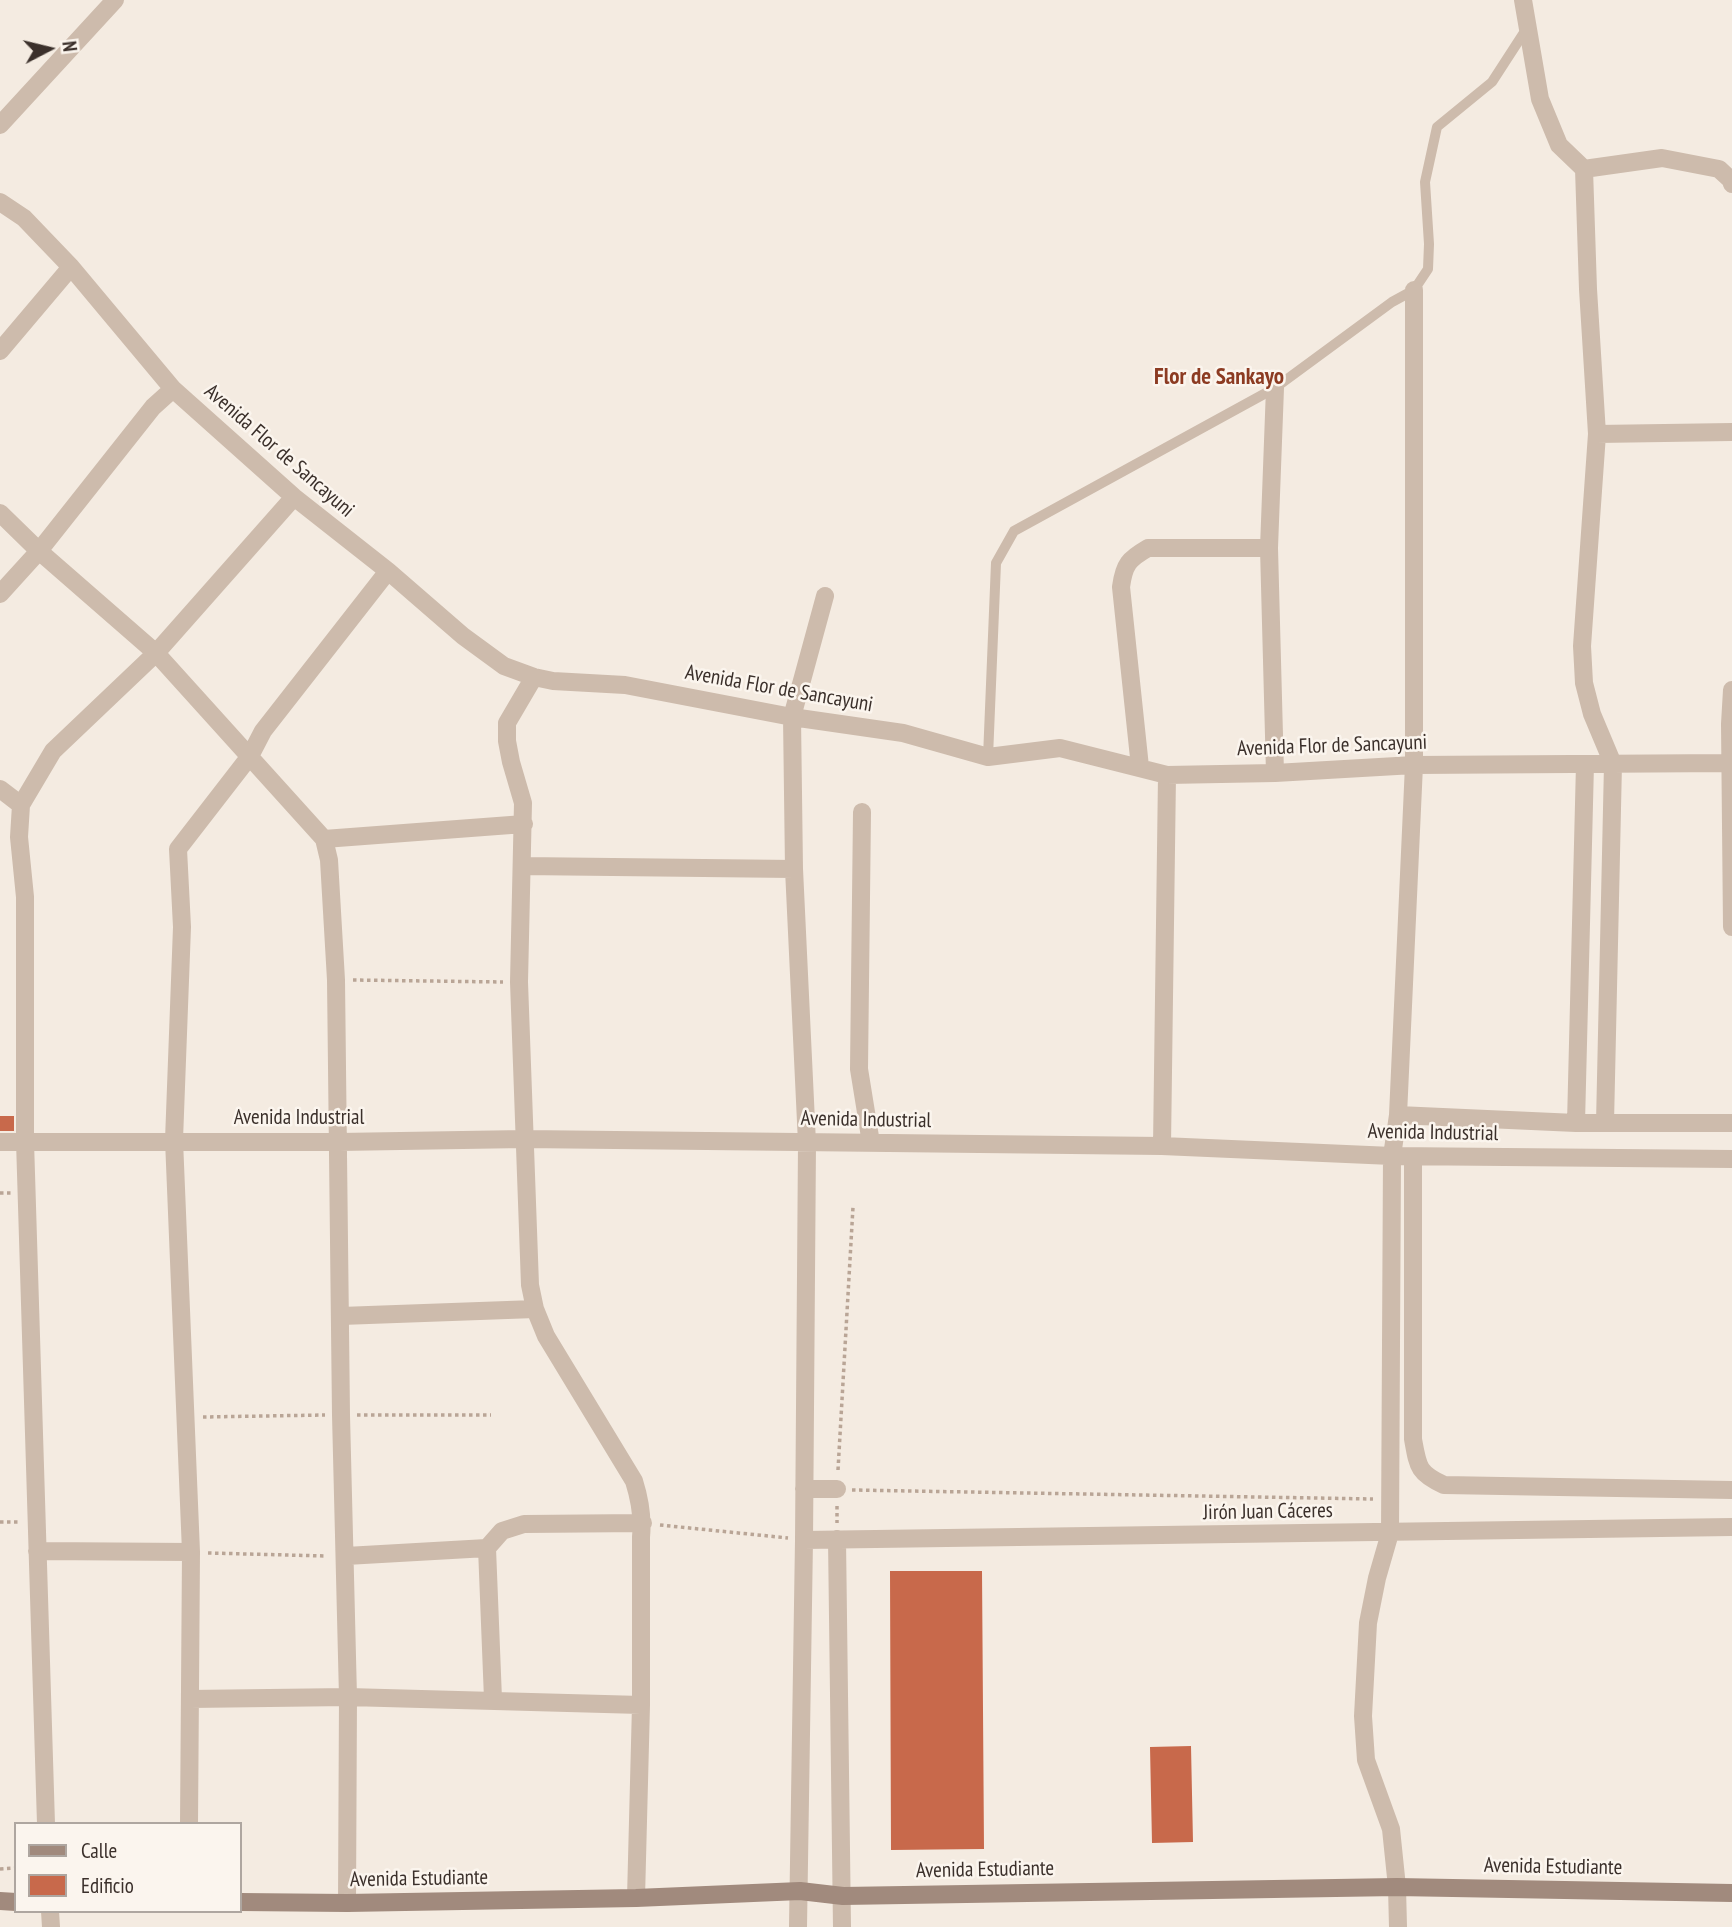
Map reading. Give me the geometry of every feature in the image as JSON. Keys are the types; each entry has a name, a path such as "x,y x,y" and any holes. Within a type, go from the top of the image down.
{"street":[{"path":"0,125 115,0"},
{"path":"1523,0 1540,99 1559,145 1584,169 1597,434 1582,646 1584,683 1592,714 1613,764 1605,1123"},
{"path":"1584,169 1662,158 1719,169 1732,184"},
{"name":"Avenida Flor de Sancayuni","path":"0,202 24,218 71,267 173,389 294,497 388,571 463,636 504,666 534,677 553,681 625,685 792,717 903,733 988,757 1060,748 1167,775 1414,765 1730,763"},
{"path":"0,351 71,267"},
{"path":"1398,1927 1391,1829 1366,1760 1363,1716 1368,1623 1390,1533 1392,1156 1398,1115 1414,765 1414,290"},
{"path":"1275,388 1269,548 1275,772"},
{"path":"0,594 39,551 153,407 173,389"},
{"path":"1597,434 1732,432"},
{"path":"46,1822 25,1141 25,897 19,837 22,806 52,751 156,653 294,497"},
{"path":"0,513 39,551 156,653 324,839 329,860 336,980 341,1415 348,1697 346,1903"},
{"path":"1140,767 1121,587 1123,570 1133,556 1148,548 1269,548"},
{"path":"188,1822 191,1552 174,1140 182,926 178,849 250,756 263,731 388,571"},
{"path":"798,1927 807,1143 794,869 792,717 825,596"},
{"path":"534,677 507,723 507,741 523,803 524,824 519,982 530,1285 535,1308 546,1336 634,1481 641,1503 641,1705 636,1899"},
{"path":"1732,690 1732,926"},
{"path":"1576,1123 1585,764"},
{"path":"1162,1146 1167,775"},
{"path":"0,789 22,806"},
{"path":"862,812 859,1069 871,1143"},
{"path":"324,839 524,824"},
{"path":"522,866 794,869"},
{"name":"Avenida Industrial","path":"1398,1115 1576,1123 1732,1123"},
{"name":"Avenida Industrial","path":"0,1142 524,1139 1162,1146 1413,1157 1732,1159"},
{"path":"1413,1157 1413,1439 1417,1462 1428,1477 1444,1485 1732,1490"},
{"path":"341,1316 535,1308"},
{"path":"804,1489 837,1489"},
{"path":"493,1699 487,1548 502,1531 524,1524 643,1523"},
{"name":"Jirón Juan Cáceres","path":"804,1540 1732,1527"},
{"path":"837,1539 842,1927"},
{"path":"346,1556 487,1548"},
{"path":"37,1550 191,1552"},
{"path":"190,1699 348,1697 641,1705"},
{"name":"Avenida Estudiante","path":"242,1902 636,1899 800,1891 843,1896 1397,1887 1732,1893"}],"lane":[{"path":"988,757 996,563 1014,531 1275,388 1392,302 1414,290 1428,269 1425,182 1437,127 1492,82 1527,28"}],"path":[{"path":"336,980 519,982"},
{"path":"837,1539 837,1489 853,1207"},
{"path":"837,1489 1389,1499"},
{"path":"0,1522 22,1522"},
{"path":"643,1523 804,1540"},
{"path":"191,1552 346,1556"}],"building":[{"path":"0,1116 14,1116 14,1131 0,1131"},
{"path":"890,1571 982,1571 984,1849 891,1850"},
{"path":"1191,1746 1193,1842 1152,1843 1150,1747"}],"district":[{"name":"Flor de Sankayo","path":"1219,377"}]}
